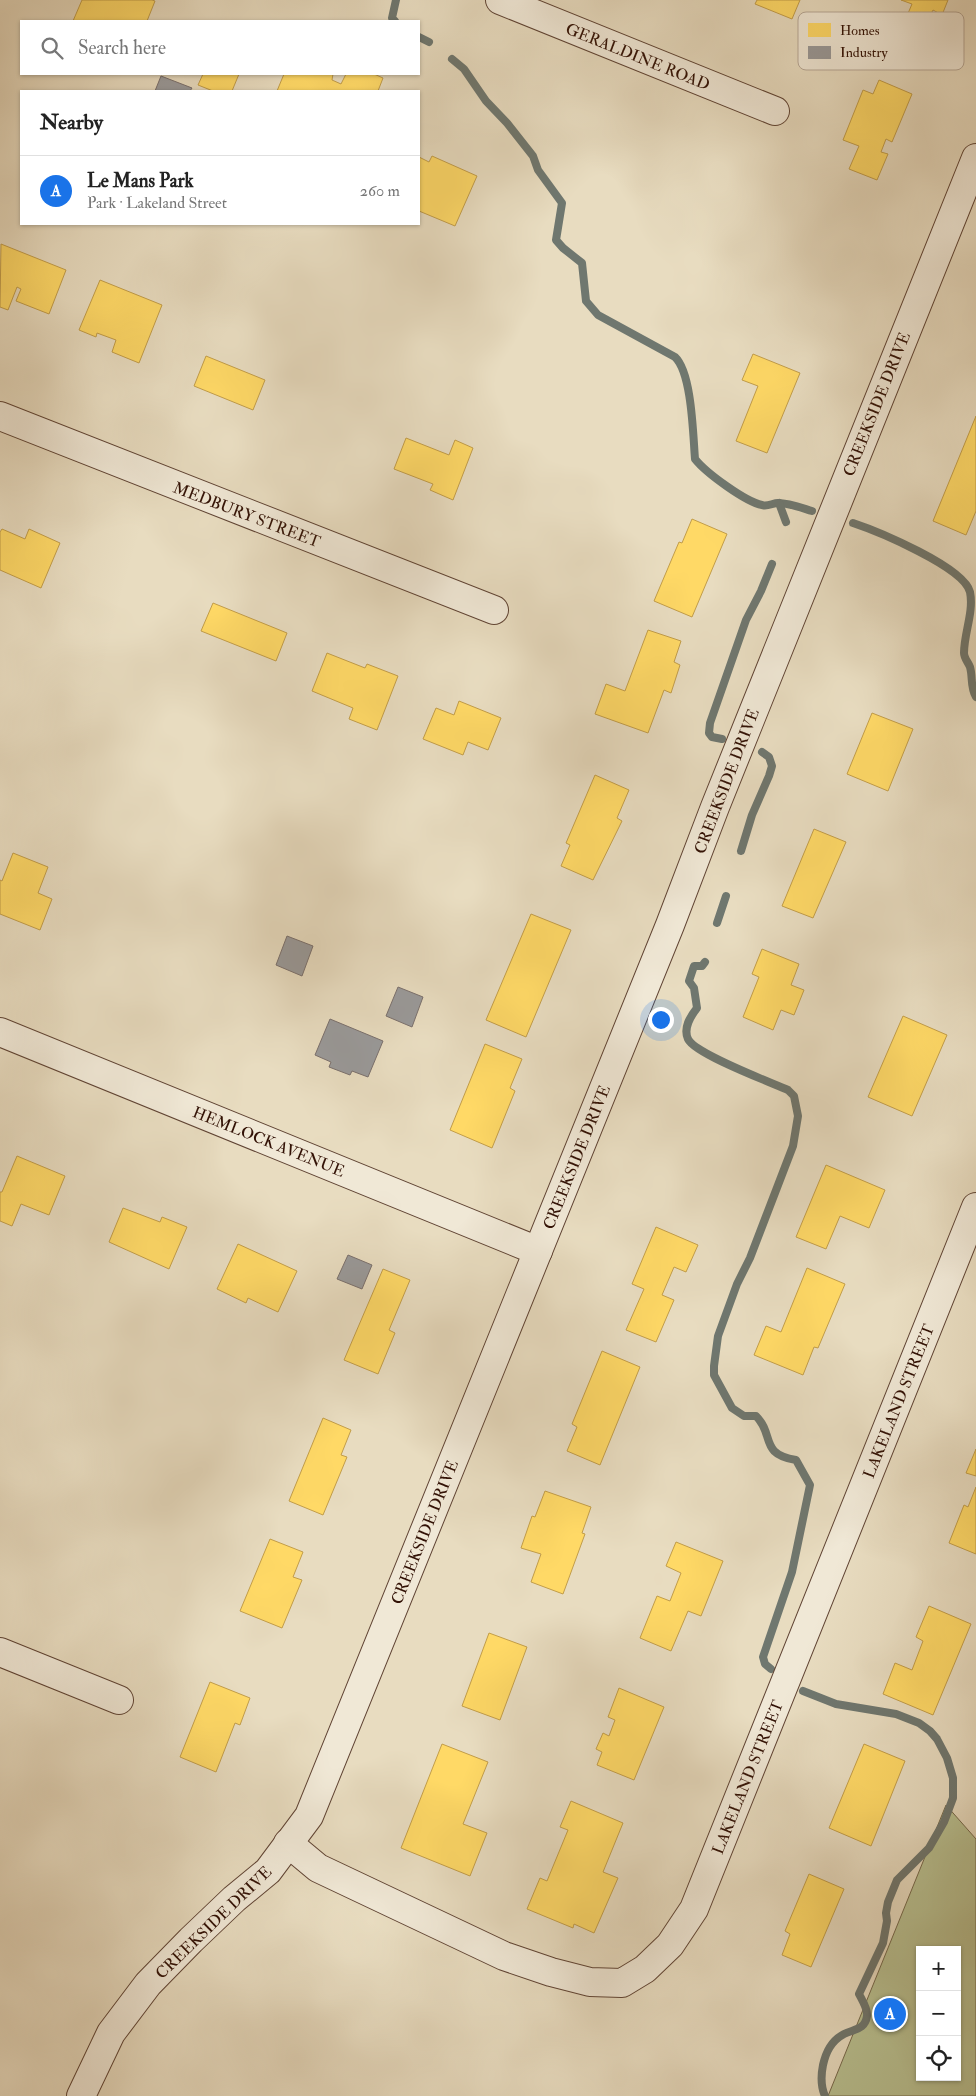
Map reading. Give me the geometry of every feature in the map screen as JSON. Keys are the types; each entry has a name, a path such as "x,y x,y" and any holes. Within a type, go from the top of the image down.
{"street":[{"name":"GERALDINE ROAD","path":"500,0 776,111"},
{"name":"CREEKSIDE DRIVE","path":"81,2096 111,2033 148,1984 234,1899 268,1871 308,1816 666,934 976,158"},
{"name":"MEDBURY STREET","path":"0,416 494,610"},
{"name":"HEMLOCK AVENUE","path":"0,1032 538,1251"},
{"name":"LAKELAND STREET","path":"288,1843 318,1868 504,1956 551,1972 590,1982 622,1983 645,1969 670,1946 694,1909 976,1207"},
{"path":"0,1652 119,1700"}],"green space":[{"path":"946,1805 976,1839 976,2096 828,2096"}],"building: Homes":[{"path":"82,0 155,1 147,20 73,20"},
{"path":"757,0 800,0 792,19 755,4"},
{"path":"901,0 948,0 943,12 933,10 932,12 909,12 912,4"},
{"path":"203,75 239,75 232,90 210,90 198,85"},
{"path":"284,75 333,75 332,80 341,84 346,75 376,75 383,78 378,90 277,90"},
{"path":"879,80 912,94 892,142 886,139 881,152 888,154 877,180 849,169 859,146 843,140 863,90 873,94"},
{"path":"432,156 477,176 455,226 420,211 420,158 429,162"},
{"path":"1,244 66,270 49,314 16,301 21,289 17,287 8,310 0,307"},
{"path":"100,280 162,305 139,363 112,352 116,340 97,333 96,337 79,330"},
{"path":"753,354 800,373 767,453 736,441 758,386 742,380"},
{"path":"206,356 265,380 253,410 194,386"},
{"path":"976,416 976,511 966,535 933,521"},
{"path":"406,438 449,455 455,440 473,448 453,500 430,490 433,484 394,469"},
{"path":"692,519 727,534 692,617 654,601 679,542 682,543"},
{"path":"2,529 25,539 29,529 60,543 41,588 0,570 0,532"},
{"path":"213,603 287,633 276,661 201,631"},
{"path":"648,630 681,641 674,662 680,665 671,693 664,690 648,733 595,714 606,684 625,691"},
{"path":"327,653 365,668 367,664 398,676 377,730 349,719 353,708 312,691"},
{"path":"459,701 501,718 488,750 468,742 463,755 423,739 436,708 454,715"},
{"path":"872,713 913,729 888,791 847,774"},
{"path":"595,775 629,790 617,818 622,821 593,880 561,866 570,845 566,843"},
{"path":"814,829 846,842 813,918 782,906"},
{"path":"13,853 48,867 38,893 52,899 40,930 0,914 0,880 2,881"},
{"path":"531,914 571,930 526,1037 486,1020"},
{"path":"762,949 799,964 791,985 804,990 794,1015 781,1010 773,1030 743,1017 759,977 752,974"},
{"path":"903,1016 947,1035 912,1116 868,1097"},
{"path":"485,1044 522,1059 510,1088 515,1091 492,1148 450,1130"},
{"path":"17,1156 65,1176 49,1215 21,1204 12,1226 0,1221 0,1192 2,1192"},
{"path":"826,1165 885,1190 869,1228 840,1216 826,1249 796,1237"},
{"path":"123,1208 160,1222 162,1217 187,1227 169,1269 109,1242"},
{"path":"656,1227 698,1245 686,1272 674,1267 662,1295 674,1300 656,1342 626,1330 644,1289 632,1284"},
{"path":"238,1244 297,1271 278,1312 248,1298 246,1303 217,1289"},
{"path":"807,1268 845,1284 818,1348 814,1347 803,1375 754,1355 766,1326 781,1332"},
{"path":"383,1269 410,1280 389,1330 395,1333 378,1374 344,1360"},
{"path":"602,1351 640,1367 600,1465 567,1451 577,1427 572,1424"},
{"path":"323,1418 351,1430 341,1455 347,1457 323,1515 289,1501"},
{"path":"976,1449 976,1476 966,1473"},
{"path":"976,1487 976,1554 949,1543 964,1505 968,1507"},
{"path":"545,1491 591,1507 582,1533 585,1534 563,1594 531,1582 541,1554 521,1548 532,1516 535,1517"},
{"path":"270,1539 303,1552 293,1577 302,1580 282,1628 240,1611"},
{"path":"676,1542 723,1561 701,1616 688,1611 671,1651 640,1638 657,1596 670,1601 681,1573 666,1566"},
{"path":"929,1606 971,1624 933,1715 883,1694 895,1663 912,1670 923,1641 916,1637"},
{"path":"489,1633 527,1647 500,1720 462,1706"},
{"path":"210,1682 250,1698 240,1725 235,1723 216,1772 180,1757"},
{"path":"619,1688 664,1707 634,1780 597,1765 602,1752 596,1749 603,1733 609,1736 615,1720 608,1717"},
{"path":"442,1744 488,1762 463,1824 487,1833 470,1876 401,1848"},
{"path":"864,1744 905,1761 871,1846 829,1828"},
{"path":"571,1801 623,1823 603,1872 618,1878 594,1933 574,1924 573,1928 527,1909 540,1878 547,1881 568,1830 560,1827"},
{"path":"809,1874 844,1889 811,1967 782,1955 790,1934 785,1931"}],"building: Industry":[{"path":"161,76 192,88 191,90 155,90"},
{"path":"287,936 313,946 302,976 276,965"},
{"path":"398,987 423,997 412,1027 386,1016"},
{"path":"330,1019 383,1041 368,1077 352,1071 350,1075 329,1067 331,1062 315,1055"},
{"path":"348,1255 372,1265 362,1289 337,1279"}],"waterway":[{"path":"394,20 392,18 396,0"},
{"path":"420,38 429,42"},
{"path":"452,59 464,69 486,101 507,123 533,156 538,170 562,203 556,240 582,263 586,301 598,315 675,357 681,365 691,405 695,459 708,472 746,499 764,505 787,504 812,511"},
{"path":"779,503 786,522"},
{"path":"853,523 899,542 937,561 964,582 970,592 971,600 964,655 970,667 973,690 976,697"},
{"path":"722,739 712,737 709,733 710,723 746,620 772,564"},
{"path":"741,851 752,815 772,766 769,757 762,752"},
{"path":"717,923 726,896"},
{"path":"705,962 702,966 694,966 689,981 694,988 697,1008 687,1027 688,1039 718,1060 788,1090 794,1096 798,1116 793,1146 718,1336 714,1366 714,1375 732,1408 744,1416 756,1416 762,1423 772,1448 784,1457 796,1460 810,1485 792,1572 763,1657 765,1664 771,1669"},
{"path":"803,1691 836,1704 896,1714 919,1723 937,1739 947,1758 953,1778 953,1798 944,1822 929,1848 897,1880 888,1902 883,1943 859,1994 867,2010 866,2021 861,2027 844,2034 836,2040 826,2056 822,2077 825,2096"}],"place":[{"name":"Le Mans Park","path":"890,2014"}]}
